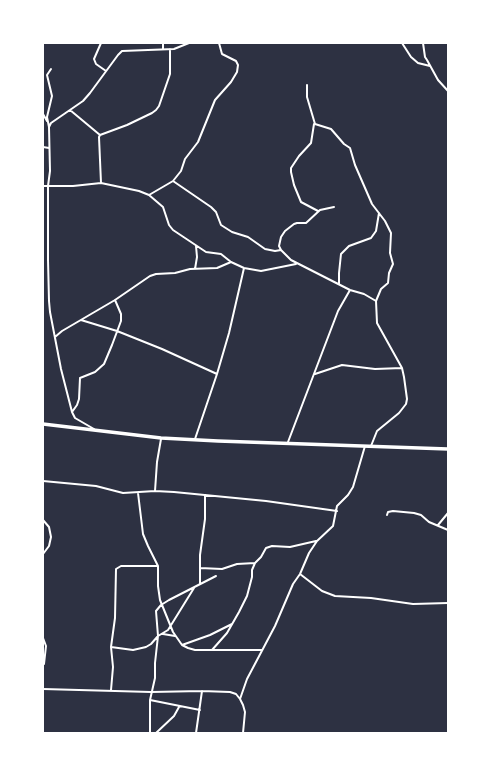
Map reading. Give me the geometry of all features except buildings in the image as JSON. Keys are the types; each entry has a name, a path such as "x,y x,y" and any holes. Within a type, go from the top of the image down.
{"highway":[{"path":"43,424 161,438 448,449"}],"street":[{"path":"101,43 94,59 96,64 106,71"},
{"path":"164,43 164,49"},
{"path":"48,127 51,123 83,101 122,51 170,49 182,47 189,43"},
{"path":"149,195 173,181 181,171 185,159 198,142 215,100 231,82 237,72 238,65 236,61 222,54 219,43"},
{"path":"402,43 411,57 418,63 430,66"},
{"path":"423,43 425,57 448,91"},
{"path":"100,135 127,125 156,110 159,106 170,74 170,49"},
{"path":"47,122 52,96 47,75 51,69"},
{"path":"307,85 307,97 314,123 311,143 299,156 291,172 294,185 301,202 318,211"},
{"path":"70,110 100,135"},
{"path":"43,114 48,127 50,171 48,186 49,301 55,337 72,412 75,418 97,431"},
{"path":"314,123 318,126 331,129 344,144 350,148 355,165 370,199 385,221 391,235 390,249 393,264 389,273 388,283 381,289 376,301 377,323 402,368 406,404 399,413 377,431 371,446"},
{"path":"100,135 98,140 101,183"},
{"path":"43,148 49,148"},
{"path":"173,181 211,207 216,212 222,225 232,232 248,236 266,249 281,250"},
{"path":"43,186 73,186 101,183 126,188 149,195 162,207 170,228 206,252 221,254 231,262 244,268 261,271 297,264"},
{"path":"334,207 318,211 306,223 297,223 285,231 279,240 281,250 287,257 297,264 350,290 364,294 376,301"},
{"path":"339,284 341,254 349,246 371,238 376,231 379,213"},
{"path":"196,246 196,269"},
{"path":"55,337 80,320 115,300 150,276 196,269 217,268 231,262"},
{"path":"194,440 217,374 229,333 244,268"},
{"path":"287,444 338,311 350,290"},
{"path":"72,412 79,399 80,378 95,372 106,362 121,321 122,314 115,300"},
{"path":"80,320 117,331 162,349 217,374"},
{"path":"315,374 342,365 375,369 402,368"},
{"path":"155,491 157,462 161,438"},
{"path":"240,698 291,588 300,574 309,553 317,541 332,526 337,511 337,506 348,495 353,487 365,446"},
{"path":"43,481 96,486 123,493 155,491 205,495 266,501 337,511"},
{"path":"138,492 143,534 158,566 158,586 161,605 175,636 182,645 195,650 262,650"},
{"path":"200,584 200,555 205,519 205,495"},
{"path":"387,515 388,512 394,510 414,513 429,522 448,530"},
{"path":"438,525 448,513"},
{"path":"43,520 49,527 51,537 49,546 43,554"},
{"path":"212,650 225,637 247,596 252,577 252,570 266,548 272,546 290,547 317,541"},
{"path":"200,568 222,569 237,564 256,562"},
{"path":"111,691 113,667 111,647 115,618 116,569 121,566 158,566"},
{"path":"300,574 318,589 335,596 371,598 413,604 448,603"},
{"path":"150,733 150,700 155,678 154,663 158,636 156,611 161,605 216,576"},
{"path":"111,647 140,649 151,644 171,625 194,587"},
{"path":"182,645 210,635 232,624"},
{"path":"163,634 175,636"},
{"path":"43,638 46,646 43,669"},
{"path":"43,655 44,664"},
{"path":"43,689 151,692 230,692 236,694 240,698 245,712 243,733"},
{"path":"196,733 202,691"},
{"path":"150,700 200,710"},
{"path":"156,733 174,716 180,707"}]}
